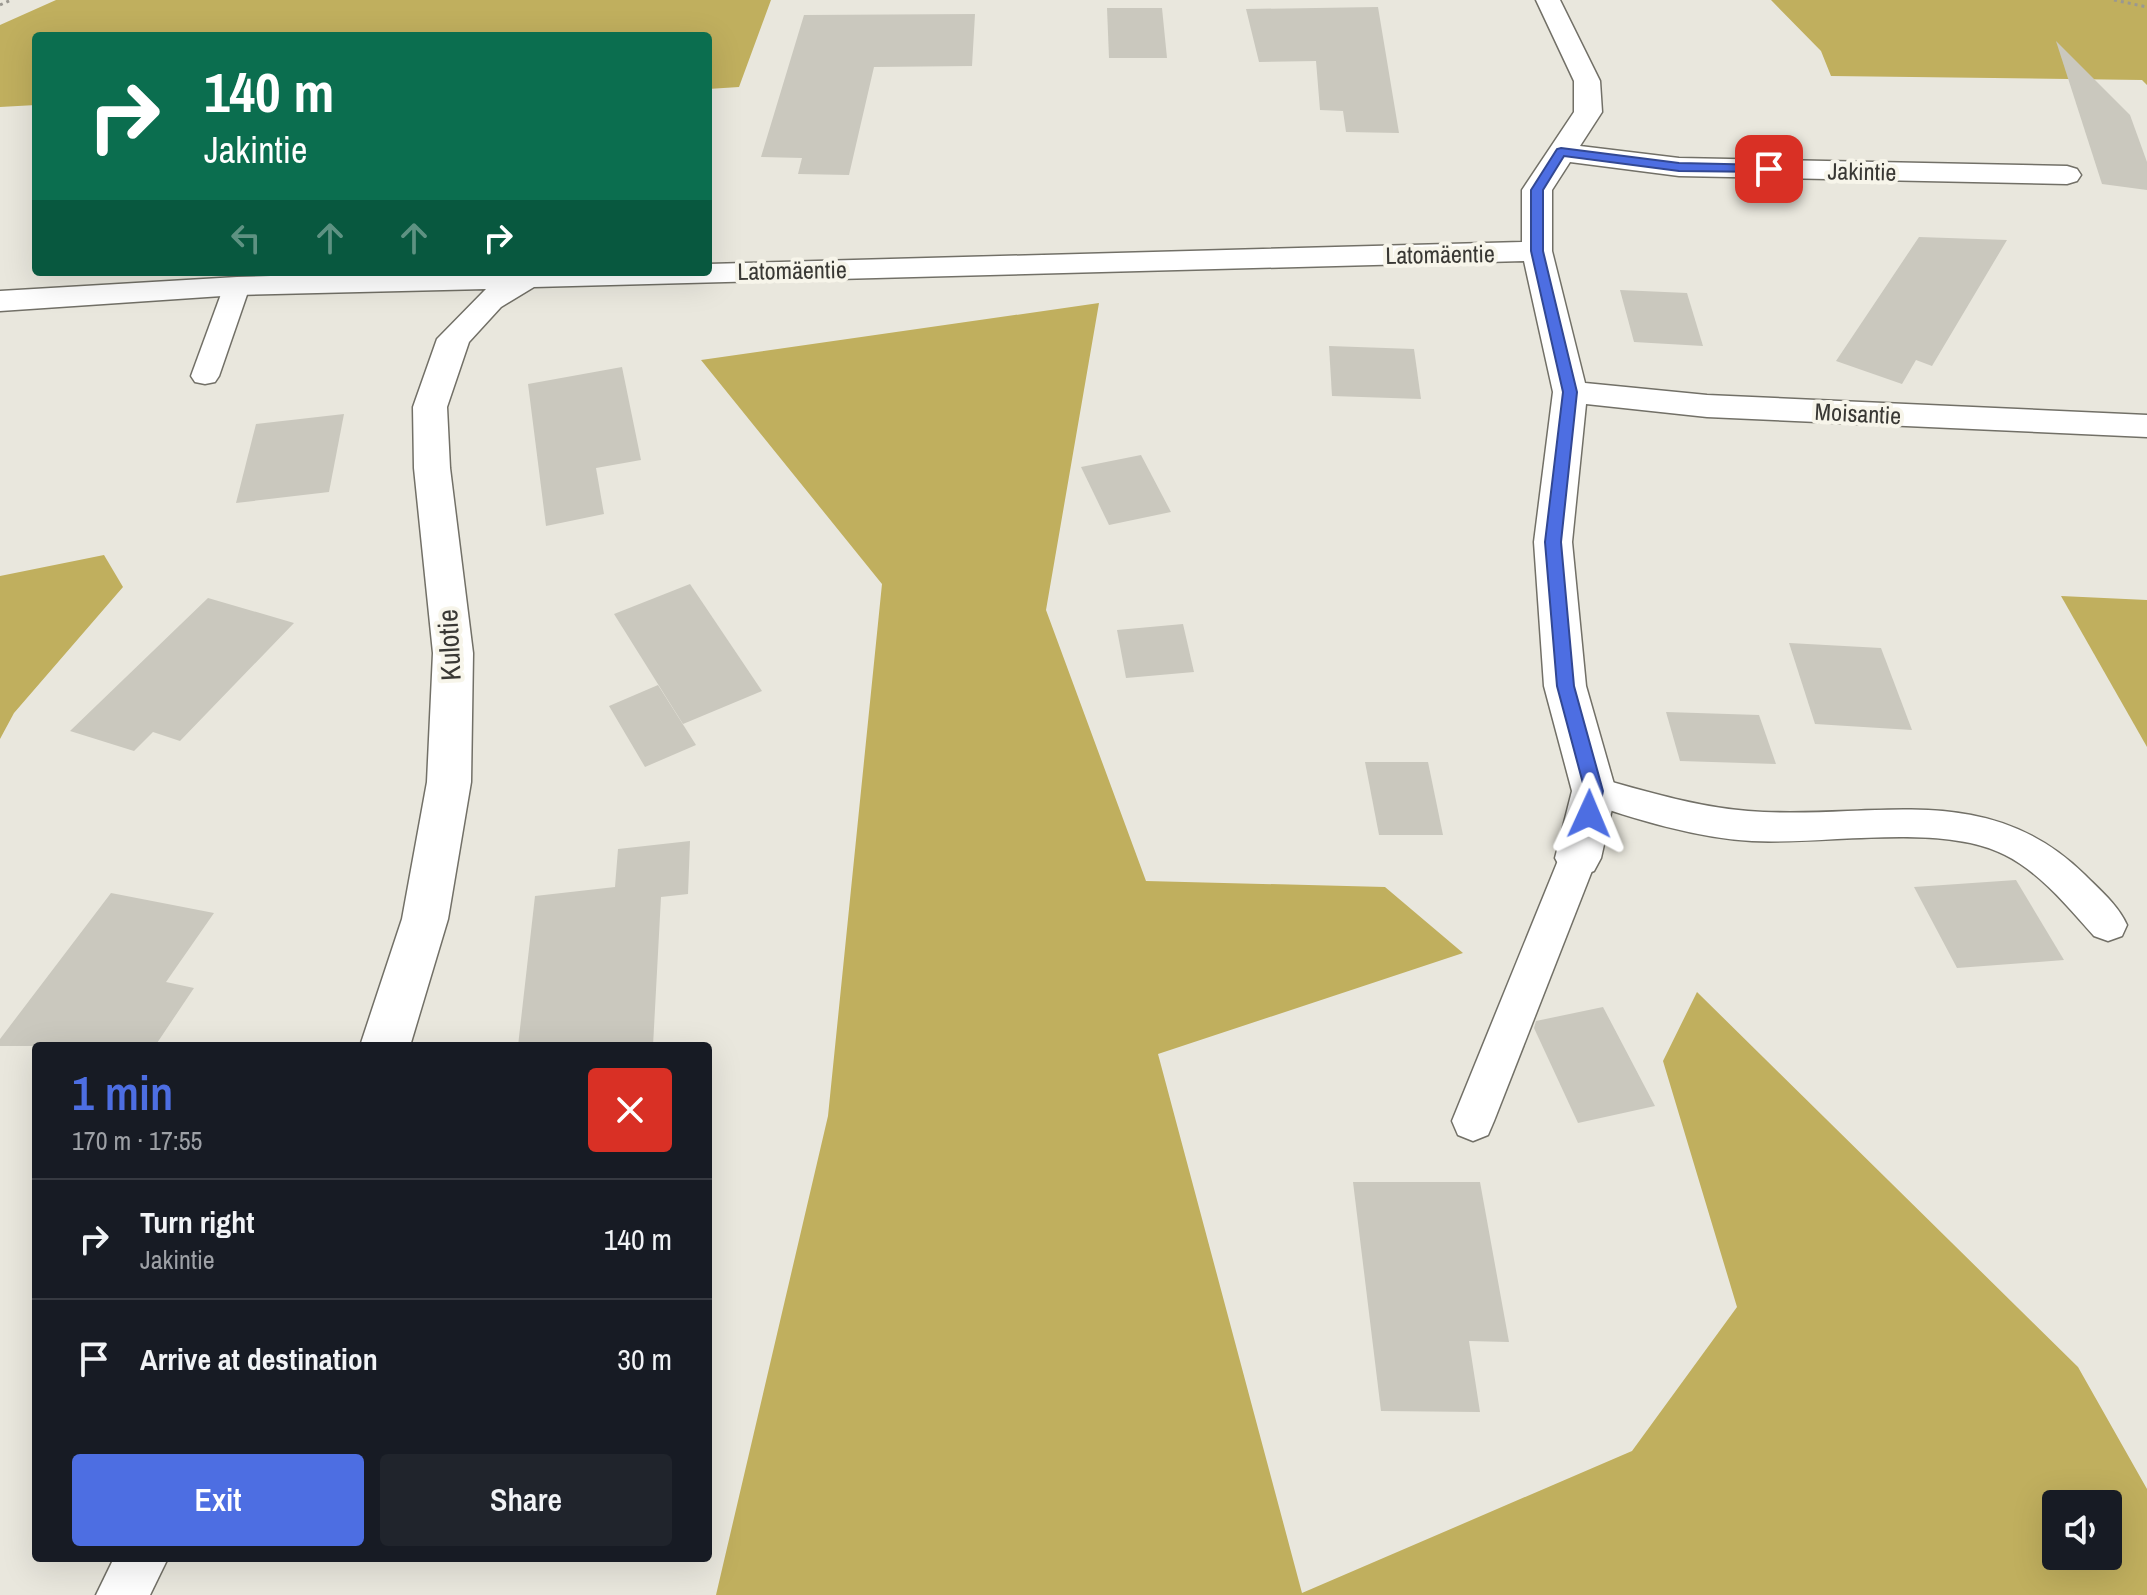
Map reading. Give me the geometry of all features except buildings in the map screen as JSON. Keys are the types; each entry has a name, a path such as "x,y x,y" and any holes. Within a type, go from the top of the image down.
{"street":[{"path":"1548,0 1587,81 1588,112 1537,190 1537,251 1570,392 1553,542 1565,686 1594,791 1578,858"},
{"name":"Jakintie","path":"1561,152 1679,167 2067,175"},
{"name":"Latomäentie","path":"712,272 1537,251"},
{"name":"Latomäentie","path":"0,301 237,286 568,276"},
{"name":"Kulotie","path":"386,1042 425,919 449,782 453,653 432,468 430,407 453,339 490,300 529,277"},
{"name":"Moisantie","path":"1570,392 1707,406 2147,426"}],"lane":[{"path":"205,376 237,286"},
{"path":"1594,791 1683,816 1749,826 1971,826 2016,843 2057,870 2108,925"},
{"path":"1473,1121 1578,858"},
{"path":"122,1595 140,1562"}],"path":[{"path":"0,5 11,0"},
{"path":"2114,0 2147,7"}],"shaded area":[{"path":"56,0 771,0 739,87 712,89 712,32 32,32 32,105 0,107 0,25"},
{"path":"1771,0 2147,0 2147,85 2142,80 1831,76 1821,51"},
{"path":"1099,303 1046,610 1146,881 1385,887 1463,953 1158,1054 1302,1593 1632,1451 1737,1307 1663,1061 1697,992 2078,1367 2147,1489 2147,1595 716,1595 828,1116 882,584 701,360"},
{"path":"104,555 123,587 14,713 0,739 0,576"},
{"path":"2061,596 2147,600 2147,747"}],"route":[{"path":"1589,814 1594,791 1565,686 1553,542 1570,392 1537,251 1537,190 1561,152 1679,167 1769,169"}]}
